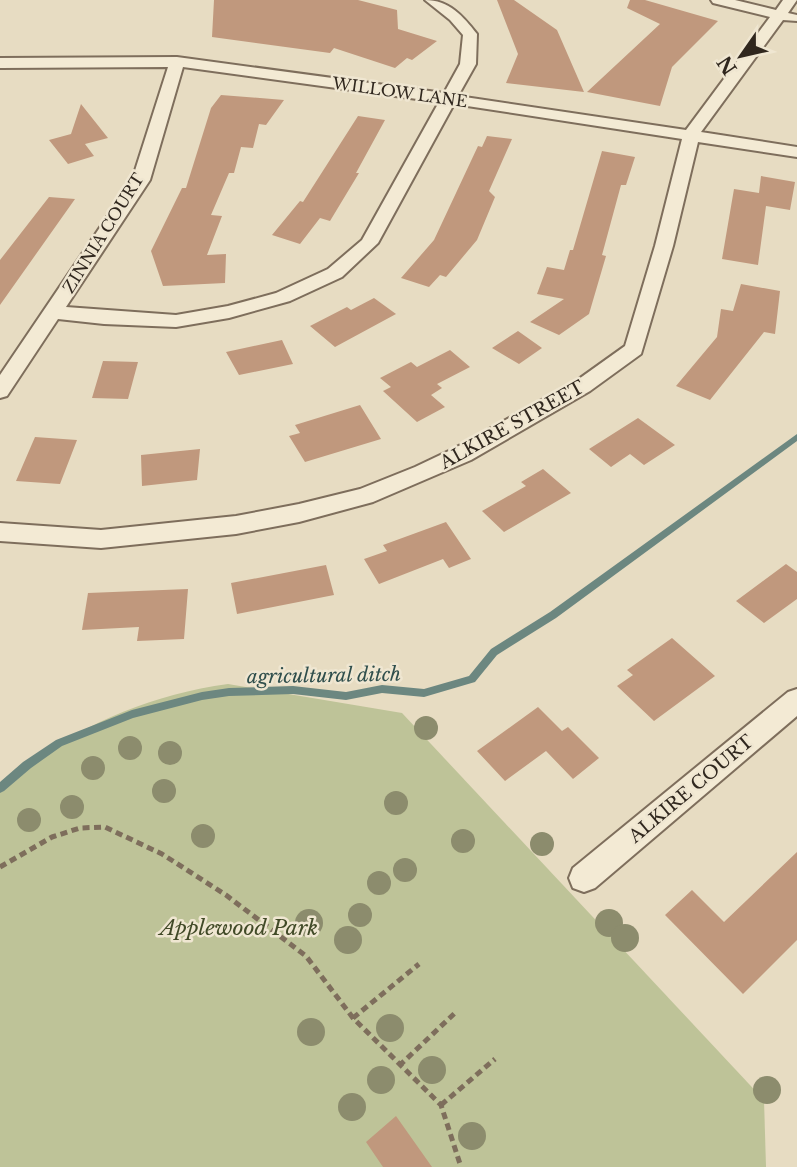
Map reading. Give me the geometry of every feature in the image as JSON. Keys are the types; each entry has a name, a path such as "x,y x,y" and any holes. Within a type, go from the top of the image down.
{"street":[{"path":"53,312 104,318 176,321 229,312 283,297 335,273 369,243 468,64 470,34 455,17 432,0"},
{"path":"718,0 797,19"},
{"name":"ALKIRE STREET","path":"0,532 101,539 236,525 299,513 365,496 423,473 463,454 583,386 634,349 664,246 691,135 790,0"},
{"name":"WILLOW LANE","path":"0,62 177,62 450,99 797,152"},
{"name":"ZINNIA COURT","path":"0,391 141,180 177,62"},
{"name":"ALKIRE COURT","path":"584,878 797,700"}],"path":[{"path":"0,867 52,837 80,828 105,827 128,836 226,895 306,956 353,1018 441,1105 461,1167"},
{"path":"353,1018 419,964"},
{"path":"399,1066 457,1011"},
{"path":"441,1105 495,1059"}],"green space":[{"name":"Applewood Park","path":"228,684 402,713 764,1100 766,1167 0,1167 0,788 51,749 106,719 165,697"}],"building":[{"path":"214,0 358,0 397,10 398,29 437,41 412,60 407,58 395,68 334,48 330,53 212,37"},
{"path":"497,0 514,0 557,30 584,92 506,83 518,54"},
{"path":"630,0 645,0 718,21 672,67 660,106 587,92 660,24 627,8"},
{"path":"221,95 284,100 266,125 259,124 253,148 241,147 234,173 229,173 211,215 222,216 207,255 226,254 225,283 163,286 151,251 182,188 186,188 211,108"},
{"path":"81,104 108,138 85,144 94,156 68,164 49,140 71,134"},
{"path":"358,116 385,120 356,173 359,173 330,221 320,218 300,244 272,235 300,201 303,202"},
{"path":"487,136 512,139 489,191 495,197 477,240 446,277 440,275 429,287 401,278 434,240 478,146 482,147"},
{"path":"602,151 635,157 626,185 621,185 602,255 606,256 589,314 559,335 530,322 564,299 537,294 547,267 564,270 570,250 573,250"},
{"path":"761,176 795,182 790,210 766,206 758,265 722,259 734,189 759,193"},
{"path":"49,197 75,199 0,305 0,260"},
{"path":"741,284 780,291 775,334 764,332 710,400 676,386 717,337 721,309 733,311"},
{"path":"374,298 396,314 335,347 310,326 347,307 351,310"},
{"path":"518,331 542,348 519,364 492,348"},
{"path":"282,340 293,364 239,375 226,352"},
{"path":"450,350 470,367 437,384 442,388 431,395 445,407 417,422 383,391 391,387 380,378 411,362 417,367"},
{"path":"103,361 138,362 128,399 92,398"},
{"path":"360,405 381,439 305,462 289,436 300,433 295,425"},
{"path":"638,418 675,445 644,465 630,454 611,467 589,449"},
{"path":"35,437 77,440 60,484 16,481"},
{"path":"200,449 197,480 142,486 141,455"},
{"path":"543,469 571,493 504,532 482,511 526,486 521,482"},
{"path":"446,522 471,559 449,568 443,559 379,584 364,559 387,551 383,545"},
{"path":"786,564 797,572 797,599 764,623 736,601"},
{"path":"326,565 334,595 237,614 231,583"},
{"path":"188,589 184,639 137,641 139,627 82,630 88,593"},
{"path":"672,638 715,676 654,721 617,686 633,675 627,670"},
{"path":"538,707 562,731 568,727 599,758 573,779 546,751 505,781 477,751"},
{"path":"797,852 797,940 743,994 665,915 692,890 724,922"},
{"path":"396,1116 432,1167 383,1167 366,1142"}],"waterway":[{"name":"agricultural ditch","path":"0,788 59,743 132,714 202,696 229,692 293,690 346,696 382,689 424,693 472,679 494,652 553,615 797,437"}]}
